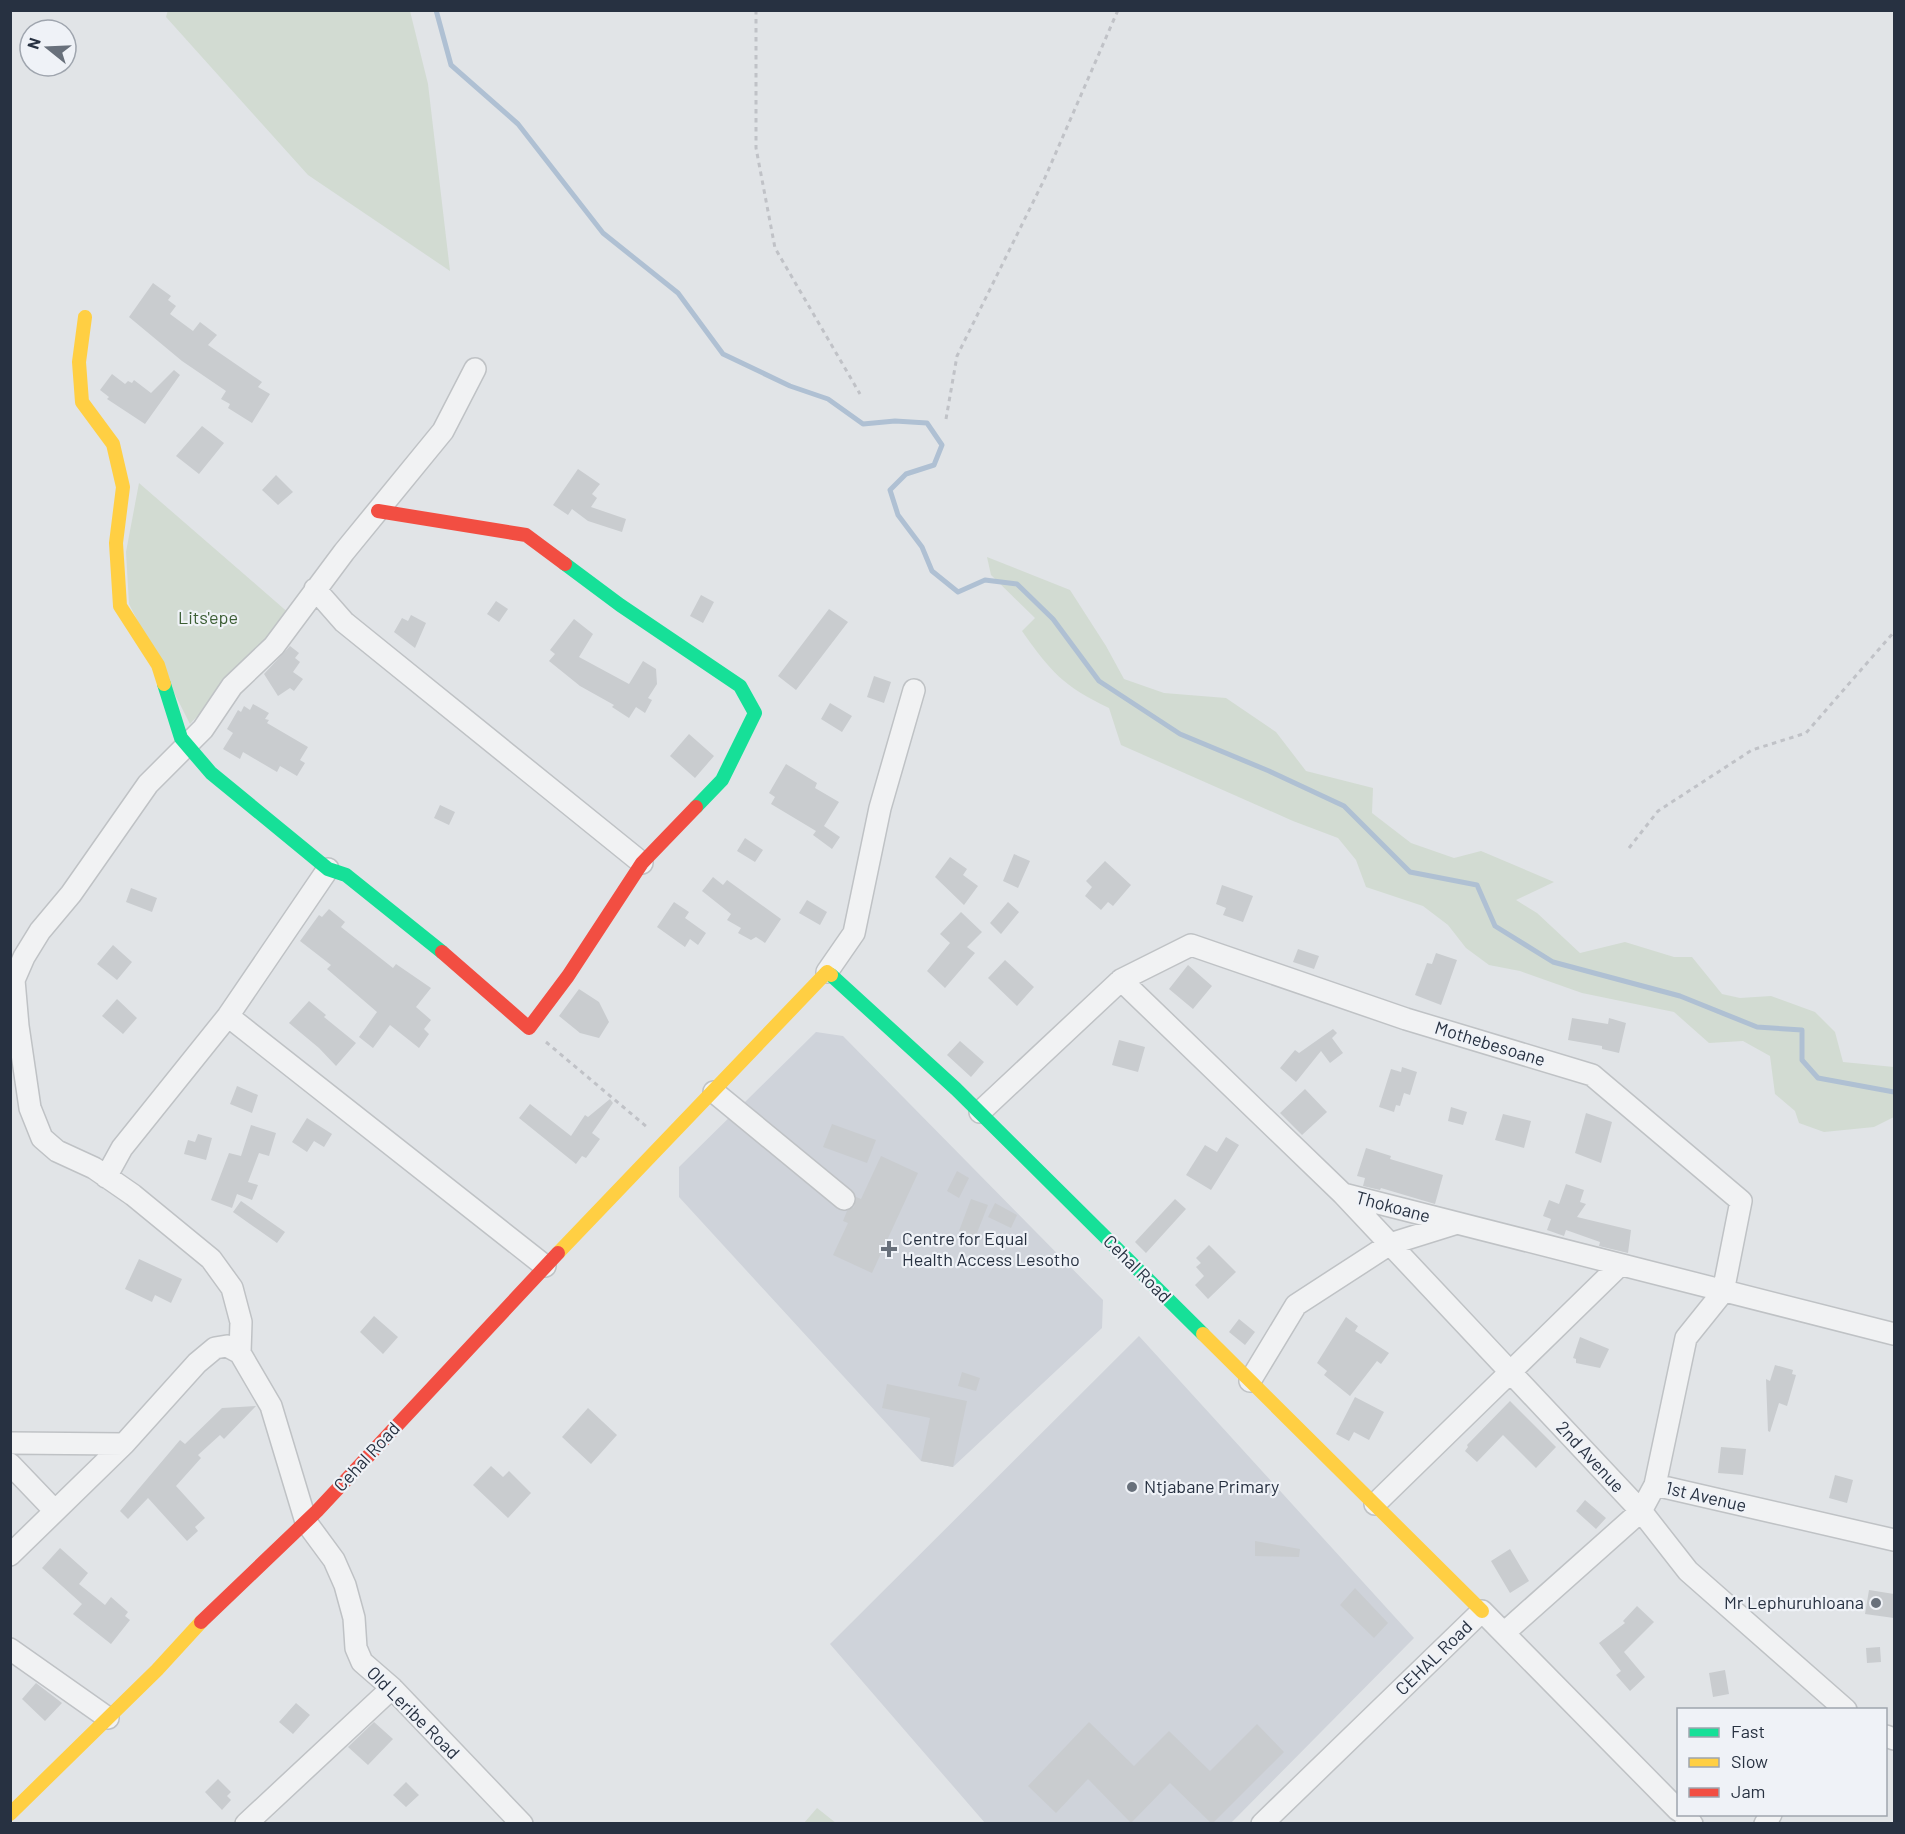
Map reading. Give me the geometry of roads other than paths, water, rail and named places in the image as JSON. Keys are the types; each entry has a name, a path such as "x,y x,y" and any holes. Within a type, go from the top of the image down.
{"street":[{"path":"85,317 80,362 82,402 113,444 123,487 116,543 120,606 158,665 178,731 211,773 328,870 346,875 442,952 529,1028 568,976 642,863 722,780 755,713 740,686 621,605 526,535 378,511"},
{"path":"10,1555 124,1444 197,1363 215,1348 227,1346 240,1353 241,1322 232,1288 211,1258 133,1195 106,1177 57,1151 42,1138 30,1108 14,980 24,957 40,931 71,894 148,784 203,729 232,686 274,646 315,589 443,432 475,369"},
{"path":"315,589 344,622 642,863"},
{"path":"827,972 854,933 880,808 914,690"},
{"path":"106,1177 122,1148 228,1016 328,870"},
{"name":"Mothebesoane","path":"1121,980 1191,945 1406,1019 1592,1075 1740,1201 1723,1292"},
{"name":"Cehal Road","path":"10,1814 215,1608 306,1522 663,1140 714,1092 827,972 980,1112 1482,1611"},
{"path":"980,1112 1121,980"},
{"name":"Thokoane","path":"1121,980 1343,1194 1619,1266 1894,1334"},
{"path":"228,1016 545,1266"},
{"path":"714,1092 844,1199"},
{"name":"2nd Avenue","path":"1343,1194 1641,1510 1688,1571 1844,1708"},
{"path":"1250,1381 1296,1305 1390,1244 1455,1224"},
{"path":"1375,1504 1619,1266"},
{"path":"1655,1485 1686,1338 1723,1292"},
{"name":"Old Leribe Road","path":"240,1353 271,1406 306,1522 334,1560 345,1586 354,1618 356,1648 362,1662 392,1688 522,1824"},
{"path":"10,1443 124,1444"},
{"path":"10,1464 55,1511"},
{"name":"1st Avenue","path":"1504,1632 1641,1510 1655,1485 1894,1540"},
{"name":"CEHAL Road","path":"1262,1824 1482,1611 1677,1809"},
{"path":"10,1649 108,1718"},
{"path":"246,1824 392,1688"}],"waterway":[{"path":"436,10 451,65 518,124 603,233 678,293 723,354 790,386 828,399 863,424 895,421 927,423 942,445 934,465 906,474 890,490 898,515 922,547 932,571 958,592 985,580 1017,584 1053,619 1099,681 1180,734 1269,771 1344,806 1410,872 1477,885 1495,926 1553,962 1680,996 1757,1027 1802,1030 1802,1060 1818,1078 1894,1092"}],"place":[{"name":"Centre for Equal Health Access Lesotho","path":"889,1249"},
{"name":"Ntjabane Primary","path":"1132,1487"},
{"name":"Mr Lephuruhloana","path":"1876,1603"}],"park label":[{"name":"Lits'epe","path":"208,618"}]}
